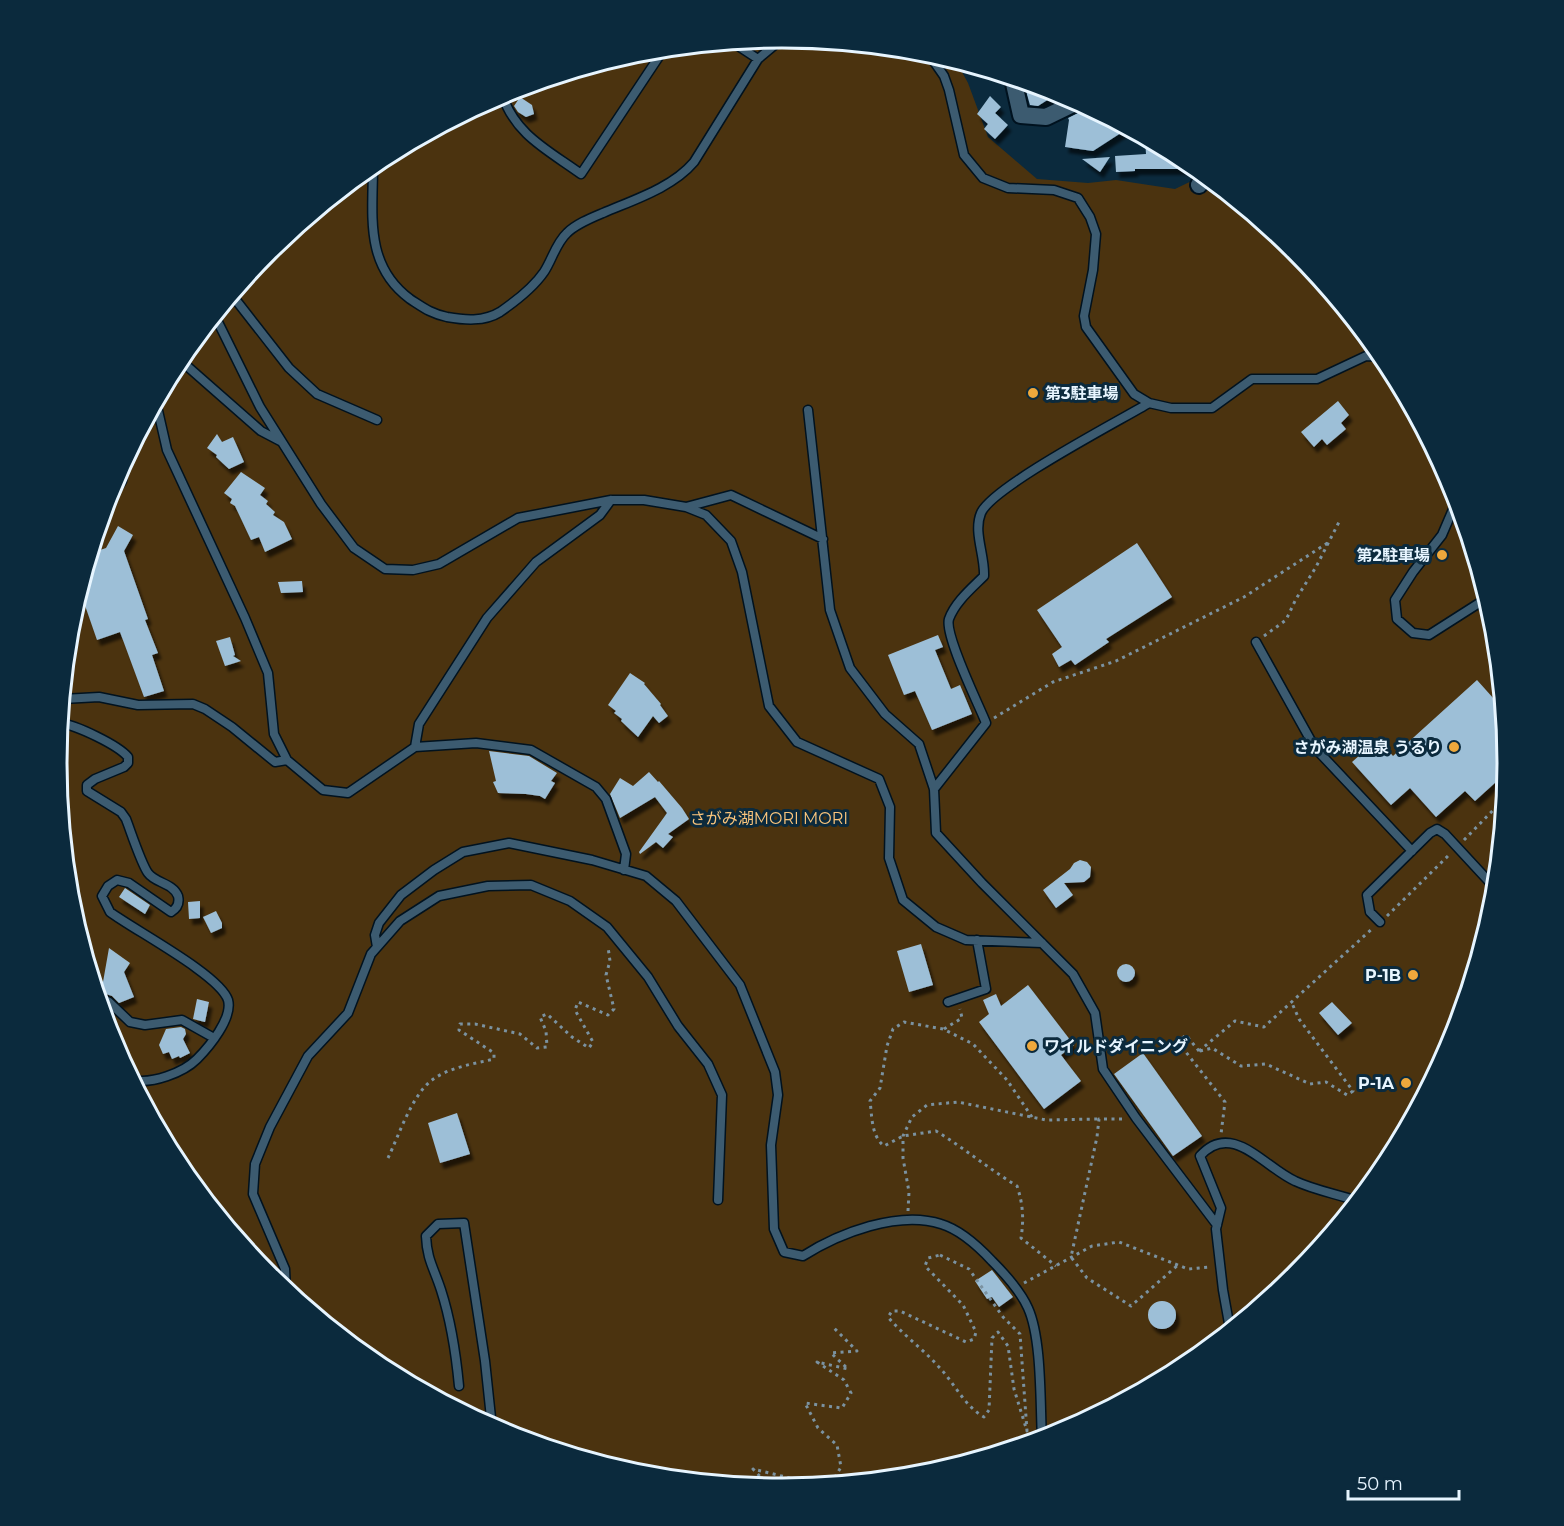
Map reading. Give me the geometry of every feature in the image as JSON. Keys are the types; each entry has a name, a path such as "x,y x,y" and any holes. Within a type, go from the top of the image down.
{"street":[{"path":"1015,87 1022,115 1046,117 1067,107"}],"lane":[{"path":"373,177 372,228 378,260 400,291 430,313 467,321 497,314 524,294 543,273 567,233 588,219 683,175 694,162 758,58 770,49"},
{"path":"744,50 758,58"},
{"path":"505,104 523,132 581,174 657,60"},
{"path":"937,65 944,76 949,90 964,155 983,178 1008,188 1054,189 1078,198 1090,217 1096,234 1093,270 1084,316 1086,327 1134,394 1149,403 1171,408 1212,408 1252,379 1317,379 1370,356"},
{"path":"237,301 289,368 317,394 377,420"},
{"path":"218,324 260,407 321,504 354,548 385,569 413,570 439,564 518,518 611,500 644,500 686,507 706,516 731,541 742,572 769,706 797,742 879,779 890,807 889,858 903,900 936,927 966,939 1042,943"},
{"path":"187,366 261,431 280,441"},
{"path":"934,789 986,723 951,639 948,621 958,603 984,576 984,561 977,529 981,511 1009,485 1149,403"},
{"path":"808,410 830,610 850,668 885,714 919,744 934,789 936,833 982,883 1073,974 1095,1013 1103,1069 1136,1119 1216,1225"},
{"path":"159,413 167,450 268,673 274,734 287,760 323,790 348,793 414,747 476,743 531,750 596,787 606,800 626,854 624,870"},
{"path":"686,507 731,495 823,539"},
{"path":"414,747 419,724 487,618 536,562 600,515 611,500"},
{"path":"1452,513 1442,535 1413,572 1395,600 1397,619 1413,633 1429,635 1478,603"},
{"path":"1256,642 1315,748 1412,851"},
{"path":"71,699 99,697 138,705 193,704 232,727 275,762 287,760"},
{"path":"69,726 99,738 124,752 128,757 128,763 124,767 95,779 87,785 87,790 120,812 126,819 149,874 170,887 179,900 177,908 171,912 129,883 117,880 108,886 102,896 110,912 198,970 219,986 228,999 229,1011 223,1026 196,1060 178,1072 156,1079 141,1080"},
{"path":"1380,922 1370,912 1368,895 1437,829 1445,834 1487,880"},
{"path":"377,947 375,935 379,923 401,895 463,852 509,843 592,860 646,876 676,901 740,985 775,1072 778,1095 771,1145 774,1229 784,1252 803,1256 823,1244 864,1228 908,1218 942,1224 974,1242 1008,1277 1028,1308 1036,1344 1041,1429"},
{"path":"285,1278 285,1269 253,1194 255,1164 270,1126 309,1056 348,1013 370,954 400,921 439,896 488,886 531,885 570,901 607,927 648,977 678,1026 708,1064 722,1095 718,1200"},
{"path":"948,1002 986,989 977,940"},
{"path":"108,1002 123,1017 137,1025 182,1020 214,1038"},
{"path":"1229,1321 1216,1225 1221,1208 1200,1156 1209,1146 1220,1142 1236,1143 1294,1181 1349,1198"},
{"path":"459,1386 456,1355 441,1289 427,1254 426,1236 438,1224 464,1223 491,1416"}],"path":[{"path":"1256,642 1286,620 1339,522"},
{"path":"986,723 1053,682 1116,661 1244,597 1329,542"},
{"path":"1198,1051 1235,1022 1264,1027 1380,922 1495,808"},
{"path":"388,1158 417,1097 431,1081 455,1068 494,1059 494,1053 459,1030 460,1024 474,1024 520,1034 537,1048 547,1047 546,1031 540,1017 548,1014 572,1037 589,1048 593,1042 575,1010 578,1002 608,1015 614,1009 606,975 610,961 607,927"},
{"path":"943,1029 962,1018 958,999"},
{"path":"1198,1051 1212,1048 1241,1066 1266,1064 1310,1084 1326,1082 1347,1095 1353,1091 1299,1019 1291,1001"},
{"path":"1032,1117 1007,1080 973,1044 943,1029 904,1022 893,1029 887,1046 880,1088 870,1101 875,1134 880,1142 884,1146 903,1136 936,1131 968,1150 1017,1186 1023,1203 1021,1238 1056,1266"},
{"path":"1198,1051 1186,1035 1178,1042 1225,1102 1220,1142"},
{"path":"908,1218 909,1192 903,1158 903,1136 912,1117 927,1105 958,1102 1046,1120 1136,1119"},
{"path":"1099,1119 1071,1257 1087,1278 1131,1306 1178,1264"},
{"path":"1015,1288 1092,1246 1119,1242 1188,1269 1221,1267"},
{"path":"940,1254 969,1269 1003,1317 1020,1334 1027,1431 1014,1389 1008,1346 998,1332 992,1338 989,1410 984,1417 975,1412 938,1366 888,1317 892,1311 900,1311 966,1342 974,1340 976,1332 963,1305 925,1266 928,1258 940,1254"},
{"path":"832,1326 857,1351 831,1353 848,1369 817,1362 844,1380 851,1393 842,1408 805,1403 818,1428 837,1445 841,1467 836,1475"},
{"path":"761,1477 753,1469 789,1478"}],"green space":[{"name":"さがみ湖MORI MORI","path":"782,48 875,54 961,71 988,137 1037,179 1088,183 1116,180 1175,189 1195,180 1253,225 1288,257 1320,292 1377,366 1423,447 1443,489 1473,578 1483,624 1491,670 1497,763 1491,856 1483,902 1473,948 1443,1037 1401,1120 1377,1160 1320,1234 1288,1269 1253,1301 1179,1358 1140,1382 1056,1424 967,1454 921,1464 875,1472 782,1478 689,1472 643,1464 597,1454 508,1424 424,1382 385,1358 311,1301 276,1269 244,1234 187,1160 141,1079 121,1037 91,948 81,902 73,856 67,763 73,670 81,624 91,578 121,489 163,405 187,366 244,292 276,257 311,225 385,168 424,144 508,102 597,72 643,62 689,54"}],"building":[{"path":"1026,91 1048,99 1038,106 1030,105"},
{"path":"990,96 1001,107 995,113 1008,125 995,139 984,129 988,124 977,114"},
{"path":"521,97 532,105 534,114 526,117 514,106"},
{"path":"1079,113 1120,134 1093,151 1065,147 1068,118"},
{"path":"1146,147 1180,169 1135,169 1135,171 1116,172 1115,156 1146,154"},
{"path":"1110,157 1100,172 1082,159"},
{"path":"1338,401 1349,415 1341,423 1346,429 1327,445 1322,439 1314,447 1301,432"},
{"path":"217,434 222,442 233,437 244,462 229,469 216,457 217,455 207,448"},
{"path":"241,472 265,488 260,495 268,501 266,504 275,512 273,515 284,522 292,539 265,552 259,537 251,540 235,506 230,503 232,499 224,493"},
{"path":"118,526 133,535 124,551 148,619 145,620 158,653 152,655 164,691 144,697 120,632 97,640 85,605 100,550 106,548"},
{"path":"1137,543 1172,597 1106,639 1109,642 1075,665 1071,660 1059,667 1052,654 1062,647 1037,610"},
{"path":"302,581 303,592 281,593 278,582"},
{"path":"938,635 943,647 935,650 951,689 960,685 972,714 932,730 915,691 904,695 888,655"},
{"path":"230,637 235,655 233,656 241,661 225,666 216,641"},
{"path":"630,673 645,683 668,716 659,723 653,716 638,737 608,705"},
{"name":"さがみ湖温泉 うるり","path":"1477,680 1493,698 1496,782 1475,801 1465,791 1436,817 1410,788 1391,805 1352,762 1378,739 1393,756"},
{"path":"489,751 529,756 557,773 551,781 555,783 545,799 526,794 498,793 493,782 496,781"},
{"path":"649,772 689,819 668,834 673,837 663,848 656,842 640,854 639,852 667,813 655,797 620,818 610,794 620,778 633,786"},
{"path":"1080,860 1087,862 1091,867 1090,877 1084,882 1064,883 1073,895 1056,908 1043,890"},
{"path":"125,888 150,905 145,914 119,897"},
{"path":"200,901 200,918 189,919 188,902"},
{"path":"216,911 222,928 211,933 203,917"},
{"path":"921,944 933,985 909,992 897,951"},
{"path":"109,948 130,963 124,972 134,997 119,1003 112,996 105,994 103,982"},
{"path":"1126,964 1132,967 1135,973 1132,979 1126,982 1120,979 1117,973 1120,967"},
{"path":"1028,985 1074,1045 1061,1055 1081,1081 1044,1109 979,1022 989,1014 983,1000 996,994 1001,1006"},
{"path":"197,999 209,1002 205,1022 193,1019"},
{"path":"1332,1002 1352,1023 1338,1035 1319,1013"},
{"path":"181,1027 185,1029 186,1034 183,1039 190,1053 172,1059 169,1052 163,1054 159,1045 166,1029"},
{"path":"1143,1053 1202,1136 1173,1156 1114,1074"},
{"path":"457,1113 470,1154 440,1163 428,1123"},
{"path":"992,1270 1013,1297 999,1307 992,1297 987,1299 975,1281"},
{"path":"1162,1301 1172,1305 1176,1315 1172,1325 1162,1329 1152,1325 1148,1315 1152,1305"}],"place":[{"name":"第3駐車場","path":"1033,393"},
{"name":"第2駐車場","path":"1442,555"},
{"name":"さがみ湖温泉 うるり","path":"1454,747"},
{"name":"P-1B","path":"1413,975"},
{"name":"ワイルドダイニング","path":"1032,1046"},
{"name":"P-1A","path":"1406,1083"}]}
